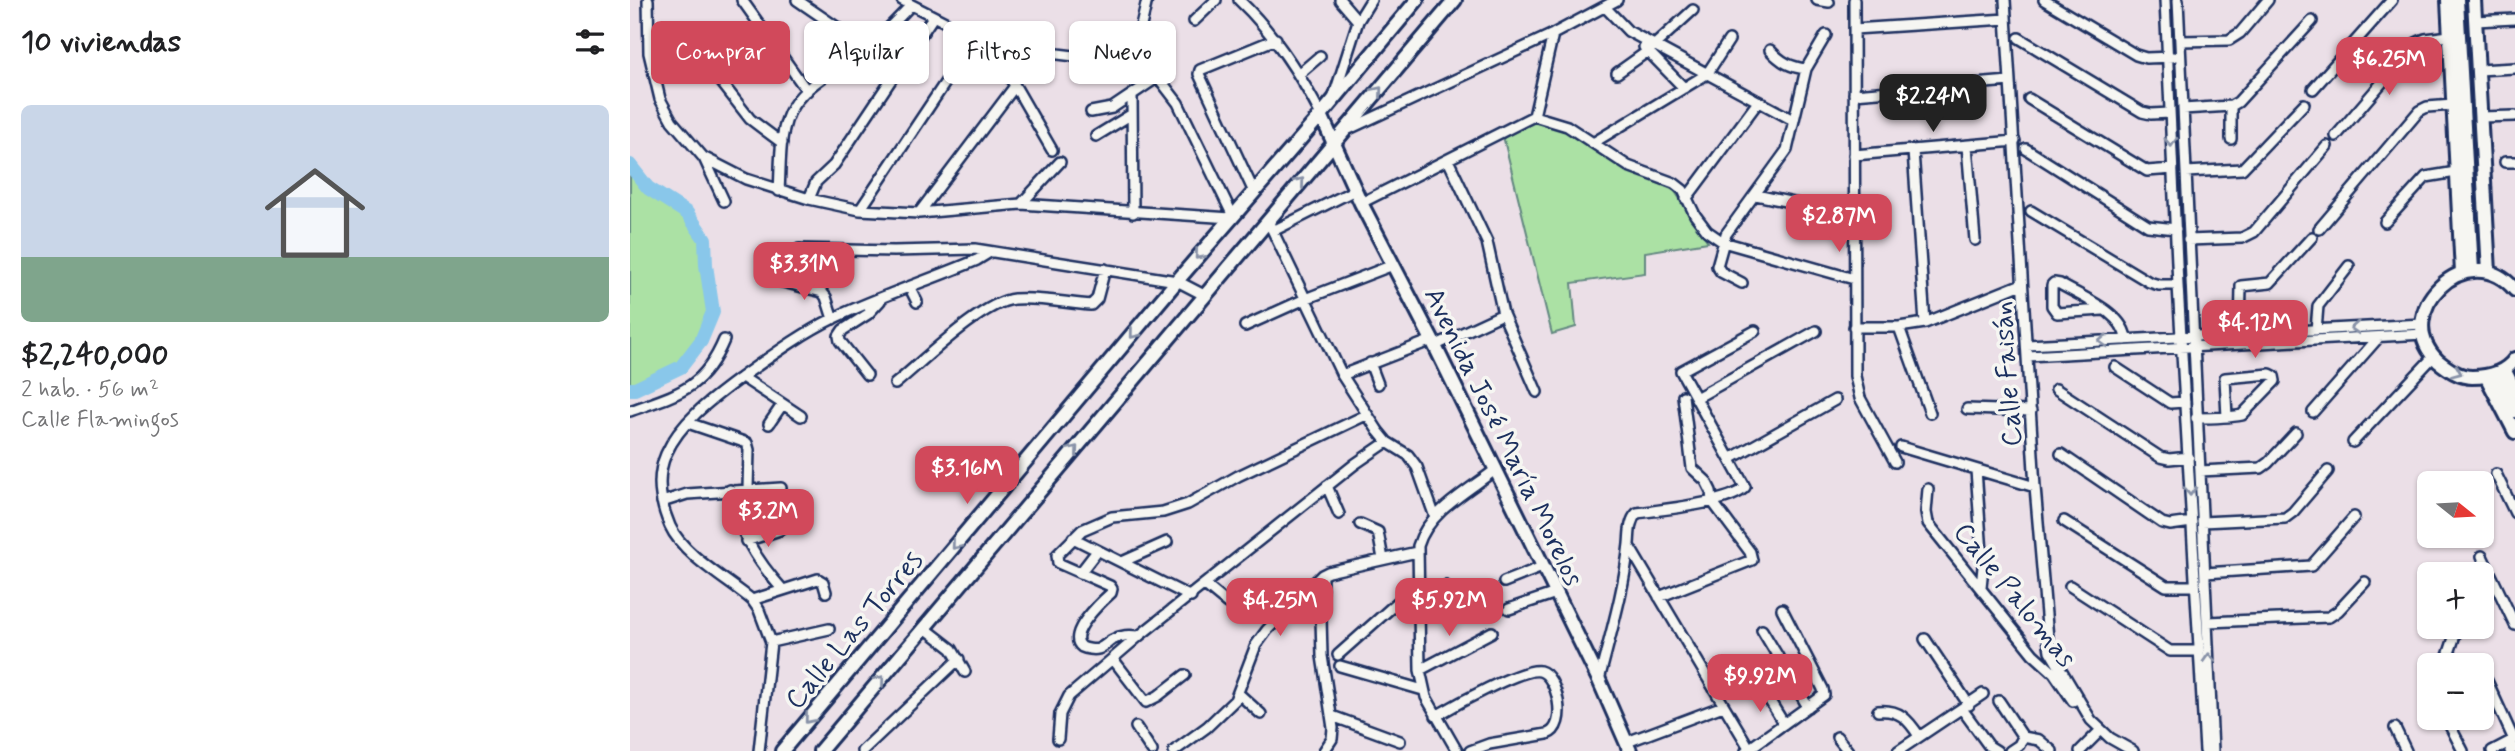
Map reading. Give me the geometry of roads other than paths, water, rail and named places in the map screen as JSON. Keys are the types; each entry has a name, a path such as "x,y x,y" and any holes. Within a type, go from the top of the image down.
{"main road":[{"name":"Calle Las Torres","path":"782,751 1417,0"},
{"name":"Calle Las Torres","path":"820,751 1204,295 1270,226 1333,143 1455,0"},
{"path":"2448,0 2456,172 2476,272"},
{"path":"2457,0 2476,272"},
{"path":"2466,0 2476,272"},
{"path":"2474,0 2480,117 2476,272"},
{"name":"Avenida José María Morelos","path":"1321,115 1355,190 1433,343 1629,746"},
{"path":"2505,369 2468,377 2448,370 2434,356 2423,329 2426,307 2434,292 2446,280 2476,272 2509,282 2515,290"},
{"path":"2505,369 2515,391"},
{"path":"2505,369 2515,411"},
{"path":"2505,369 2515,432"}],"street":[{"path":"648,0 649,53 660,99 672,121 703,157 723,201"},
{"path":"742,0 807,91"},
{"path":"797,0 828,21"},
{"path":"1142,21 1147,0"},
{"path":"1194,22 1216,0"},
{"path":"1238,0 1276,39 1321,115"},
{"path":"1340,0 1358,21"},
{"path":"1333,101 1358,21 1371,0"},
{"path":"1344,131 1553,34 1617,0"},
{"path":"1816,0 1829,2"},
{"path":"1854,0 1855,376 1860,398 1895,462"},
{"name":"Calle Faisán","path":"2005,0 2035,487 2050,652 2091,720 2101,731 2133,751"},
{"path":"2044,0 2136,55 2146,58 2180,56"},
{"path":"2165,0 2197,650 2205,751"},
{"path":"2178,0 2213,751"},
{"path":"2180,41 2229,40 2240,33 2268,0"},
{"path":"2313,89 2392,0"},
{"path":"890,21 906,3 943,22"},
{"path":"1605,8 1651,49 1684,88"},
{"path":"1617,74 1651,49 1693,10"},
{"path":"929,23 933,17"},
{"path":"1854,29 2006,19"},
{"path":"2475,21 2515,19"},
{"path":"2183,109 2231,106 2238,102 2312,21"},
{"path":"1534,116 1553,34"},
{"path":"1742,283 1718,270 1723,242 1726,234 1787,150 1806,69 1826,35"},
{"path":"2336,136 2417,43 2425,38 2450,36"},
{"path":"2019,38 2142,113 2170,113"},
{"path":"1254,192 1199,74 1200,70 1276,39"},
{"path":"1593,144 1707,74 1729,40"},
{"path":"1651,49 1707,74 1793,120"},
{"path":"1770,50 1779,60 1792,67 1806,69"},
{"path":"1299,74 1320,56"},
{"path":"2478,70 2515,68"},
{"path":"1854,94 2010,81"},
{"path":"723,84 750,119 782,143"},
{"path":"779,191 785,124 793,106 817,84"},
{"path":"809,199 816,182 834,165 888,84"},
{"path":"860,210 944,84"},
{"path":"1091,112 1112,108 1148,84"},
{"path":"703,157 746,179 779,191 860,210 919,213 1021,204 1232,217 1178,103 1163,84"},
{"path":"919,213 1015,86 1052,150"},
{"path":"1132,95 1133,213"},
{"path":"2029,99 2147,171 2172,169"},
{"path":"1686,199 1758,102"},
{"path":"2186,172 2242,169 2304,104"},
{"path":"2319,229 2419,111 2427,107 2453,105"},
{"path":"2231,106 2231,139"},
{"path":"1096,136 1132,114"},
{"path":"1362,203 1534,116 1567,126 1628,166 1674,183 1683,190 1707,231 1723,242 1854,279"},
{"path":"2480,117 2515,116"},
{"path":"1854,155 2015,141"},
{"path":"1966,146 1975,240"},
{"path":"2188,240 2242,238 2254,232 2327,146"},
{"path":"2026,149 2148,226 2176,229"},
{"path":"1913,151 1926,323"},
{"path":"1447,160 1487,242 1503,314 1538,392"},
{"path":"1021,204 1060,162"},
{"path":"2385,222 2426,177 2456,172"},
{"path":"1355,190 1270,226 1342,375 1366,415 1387,442 1408,455 1416,467 1435,517"},
{"path":"1756,195 1832,212"},
{"path":"2031,211 2149,282 2178,285"},
{"path":"2240,335 2241,286 2265,284 2274,280 2312,237"},
{"path":"799,249 975,249 1177,281 1204,295"},
{"path":"759,751 771,642 759,610 752,600 689,550 671,528 660,489 663,463 671,445 713,398 775,353 833,318 977,260 990,252"},
{"path":"1245,326 1392,265"},
{"path":"2316,330 2318,306 2349,266"},
{"path":"895,383 981,313 998,303 1015,299 1091,305 1097,299 1105,269"},
{"path":"779,281 822,292 833,318"},
{"path":"1854,327 1899,327 1926,323 2022,284"},
{"path":"2103,310 2057,313 2052,306 2052,285 2060,284 2120,320 2126,340"},
{"path":"910,288 917,302"},
{"path":"867,375 840,341 839,336 843,330 868,314 882,298"},
{"path":"1342,375 1433,343 1503,314"},
{"path":"1899,327 1930,413"},
{"path":"2028,351 2193,336 2316,330 2423,329"},
{"path":"2028,351 2194,348 2379,337 2423,329"},
{"path":"1598,680 1629,546 1632,519 1637,513 1712,501 1741,492 1745,487 1681,371 1682,368 1755,331"},
{"path":"1696,398 1816,331"},
{"path":"2313,412 2379,337"},
{"path":"630,411 690,388 713,365 724,340"},
{"path":"2353,442 2434,356"},
{"path":"1370,363 1378,384"},
{"path":"2115,367 2170,403 2185,402"},
{"path":"2196,418 2227,417 2244,414 2275,381 2274,376 2225,378 2227,417"},
{"path":"742,377 801,416"},
{"path":"2056,388 2160,457 2189,457"},
{"path":"1659,597 1752,560 1750,552 1712,501 1706,481 1692,468 1683,396"},
{"path":"1730,459 1835,400"},
{"path":"769,424 782,405"},
{"path":"1967,410 2031,411"},
{"path":"1139,636 1124,635 1094,650 1082,647 1078,635 1085,619 1112,589 1058,563 1057,559 1073,538 1082,530 1112,517 1163,512 1188,504 1238,476 1366,415"},
{"path":"688,424 742,441 748,446 748,489"},
{"path":"2200,471 2261,468 2296,433"},
{"path":"1058,739 1060,714 1065,702 1139,636 1327,486 1387,442"},
{"path":"1901,447 2035,487"},
{"path":"2061,454 2162,523 2171,525 2192,522"},
{"path":"1457,751 1423,690 1420,670 1417,552 1423,532 1435,517 1494,470"},
{"path":"1976,470 1983,567 1981,587"},
{"path":"2202,522 2285,517 2293,512 2328,471"},
{"path":"2496,474 2515,513"},
{"path":"1327,486 1339,514"},
{"path":"662,502 687,495 781,488"},
{"name":"Calle Palomas","path":"1928,489 1928,523 2033,654 2054,673 2072,700 2091,720"},
{"path":"730,490 737,520 746,541 783,590"},
{"path":"2205,573 2311,566 2354,517"},
{"path":"2064,521 2166,586 2195,586"},
{"path":"1360,524 1378,532 1383,559"},
{"path":"746,541 780,530"},
{"path":"1073,538 1191,597"},
{"path":"1122,562 1167,542"},
{"path":"1629,546 1749,750 1824,695 1782,608"},
{"path":"1080,573 1097,551"},
{"path":"1174,751 1207,727 1239,694 1256,645 1322,575 1417,552"},
{"path":"2482,556 2515,625"},
{"path":"1504,582 1542,567"},
{"path":"1322,575 1322,656 1332,716 1332,739 1324,751"},
{"path":"752,600 818,579 823,582 826,592"},
{"path":"2208,622 2329,617 2365,582"},
{"path":"1205,584 1227,603"},
{"path":"1338,654 1418,584"},
{"path":"1419,599 1446,586"},
{"path":"2070,586 2169,651 2197,650"},
{"path":"1509,609 1556,593"},
{"path":"1298,599 1322,601"},
{"path":"925,628 952,649 965,672"},
{"path":"771,642 829,629"},
{"path":"1762,630 1808,707"},
{"path":"1420,670 1492,632"},
{"path":"1925,639 1989,747 1997,751"},
{"path":"862,751 959,659"},
{"path":"1114,659 1146,702 1185,675"},
{"path":"1340,666 1423,690"},
{"path":"1436,716 1480,692 1530,671 1541,671 1548,676 1559,709 1559,722 1555,730 1547,734 1489,744 1470,751"},
{"path":"1762,688 1784,724"},
{"path":"1239,694 1261,714"},
{"path":"1898,751 1983,694"},
{"path":"2494,697 2514,742 2510,751"},
{"path":"1999,701 2023,737 2039,740 2052,751"},
{"path":"1629,746 1723,706"},
{"path":"1878,711 1900,713 1919,736"},
{"path":"1332,716 1400,741"},
{"path":"1136,727 1152,751"},
{"path":"2395,729 2406,751"},
{"path":"2452,730 2463,751"},
{"path":"2080,751 2101,731"},
{"path":"1837,737 1848,751"},
{"path":"2010,751 2019,745 2023,737"},
{"path":"2492,751 2514,742"}],"waterway":[{"path":"630,165 648,188 687,213 705,239 713,312 701,341 681,367 630,389"}]}
